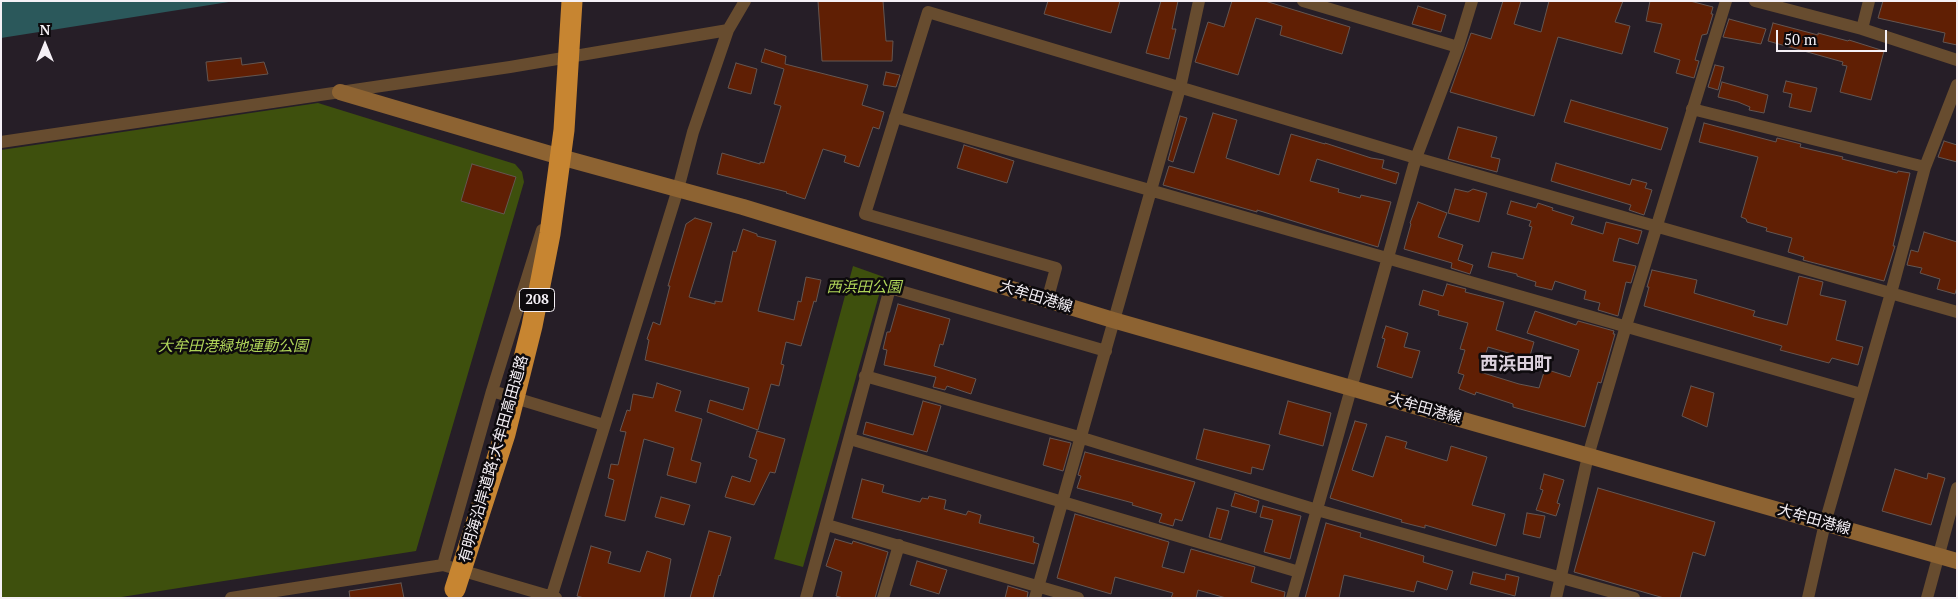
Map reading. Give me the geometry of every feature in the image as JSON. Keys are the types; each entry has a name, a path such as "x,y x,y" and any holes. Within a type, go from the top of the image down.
{"highway":[{"name":"有明海沿岸道路;大牟田高田道路","path":"455,589 505,434 532,326 550,234 564,130 572,1"}],"main road":[{"name":"大牟田港線","path":"340,92 564,158 743,207 1047,301 1957,561"}],"street":[{"path":"231,598 443,565 553,597 604,425 678,189 693,132 728,30 745,1"},
{"path":"1036,592 1180,88 1199,1"},
{"path":"1303,1 1458,47"},
{"path":"1292,598 1416,158 1458,47 1472,1"},
{"path":"1556,598 1588,456 1726,1"},
{"path":"1755,1 1862,29 1957,60"},
{"path":"1862,29 1869,1"},
{"path":"1047,301 1056,268 865,214 928,12 1416,158 1957,312"},
{"path":"1,142 510,68 728,30"},
{"path":"1808,598 1825,523 1925,167 1957,84"},
{"path":"1692,109 1925,167"},
{"path":"895,117 1861,394"},
{"path":"443,565 492,391 564,158"},
{"path":"806,598 890,288 1106,351"},
{"path":"865,376 1079,437 1317,510 1634,598"},
{"path":"492,391 604,425"},
{"path":"850,439 1062,500 1299,572"},
{"path":"1927,598 1957,488"},
{"path":"827,525 898,545 1036,592 1078,598"},
{"path":"883,598 898,545"}],"green space":[{"name":"大牟田港緑地運動公園","path":"318,103 515,164 522,172 524,182 416,551 115,598 1,598 1,150"},
{"name":"西浜田公園","path":"853,266 884,277 803,567 774,559"}],"water":[{"path":"1,1 235,1 1,38"}],"building":[{"path":"818,1 883,1 886,41 893,41 892,61 822,61"},
{"path":"1048,1 1120,1 1111,33 1044,14"},
{"path":"1161,1 1178,1 1172,29 1176,29 1169,59 1146,53"},
{"path":"1232,1 1265,1 1350,27 1342,54 1280,35 1282,26 1256,18 1238,75 1195,62 1208,22 1224,27"},
{"path":"1503,1 1521,1 1514,24 1541,32 1549,1 1623,1 1615,22 1630,26 1622,54 1558,37 1534,116 1450,92 1471,33 1491,39"},
{"path":"1650,1 1690,1 1713,7 1711,14 1713,14 1707,34 1702,35 1695,60 1699,61 1694,78 1676,73 1680,60 1654,52 1662,24 1646,21"},
{"path":"1883,1 1957,1 1957,45 1943,42 1945,33 1878,18"},
{"path":"1418,6 1446,15 1441,32 1412,24"},
{"path":"1729,19 1766,29 1761,44 1723,37"},
{"path":"1773,23 1818,35 1818,33 1849,40 1884,51 1871,100 1840,92 1847,66 1842,65 1843,62 1768,41"},
{"path":"765,49 786,56 785,64 868,85 862,105 884,112 879,129 873,127 859,167 844,162 846,156 823,149 805,199 787,192 717,174 722,153 760,164 760,162 764,163 781,106 774,104 784,69 761,62"},
{"path":"241,58 242,65 264,62 268,74 208,81 206,62"},
{"path":"736,63 757,69 751,94 728,88"},
{"path":"1715,65 1724,67 1718,90 1708,87"},
{"path":"886,72 900,75 896,87 883,85"},
{"path":"1786,81 1817,88 1811,112 1789,107 1792,94 1783,92"},
{"path":"1722,82 1768,95 1764,113 1749,110 1750,107 1718,97"},
{"path":"1571,100 1668,128 1661,150 1564,122"},
{"path":"1213,113 1237,120 1226,158 1279,175 1291,134 1371,158 1384,160 1382,168 1399,173 1396,184 1317,159 1310,181 1339,189 1338,192 1360,198 1361,195 1391,202 1378,247 1257,210 1257,212 1163,185 1169,166 1194,173"},
{"path":"1180,116 1187,118 1173,162 1168,160"},
{"path":"1704,123 1776,142 1777,138 1801,144 1800,147 1897,173 1898,171 1910,173 1893,246 1895,246 1884,281 1803,260 1804,257 1788,252 1792,238 1766,231 1767,228 1747,222 1746,219 1741,217 1758,157 1699,142"},
{"path":"1458,127 1497,137 1491,157 1500,159 1497,172 1448,159"},
{"path":"1944,141 1957,145 1957,162 1938,157"},
{"path":"964,145 1014,161 1007,183 957,168"},
{"path":"1556,163 1630,185 1632,179 1647,183 1645,188 1652,190 1644,215 1629,210 1631,205 1551,181"},
{"path":"472,164 516,177 504,214 461,201"},
{"path":"1455,189 1468,192 1473,189 1487,193 1479,222 1448,213"},
{"path":"1511,201 1536,208 1538,203 1553,208 1552,210 1574,217 1571,224 1603,234 1606,222 1642,231 1638,244 1619,238 1613,261 1636,266 1631,283 1626,282 1618,316 1598,310 1600,303 1584,299 1586,291 1555,281 1552,290 1535,286 1536,282 1517,276 1517,274 1488,267 1492,252 1523,259 1532,227 1529,226 1531,221 1507,214"},
{"path":"1418,202 1447,213 1438,237 1463,245 1458,260 1473,265 1470,274 1451,268 1452,263 1404,249 1410,223"},
{"path":"695,218 712,223 689,297 715,304 715,301 722,302 733,251 736,252 743,229 757,234 757,236 776,241 758,311 794,320 798,301 801,302 806,277 821,280 816,302 814,301 801,346 786,342 781,364 784,365 779,386 771,384 758,430 707,412 710,400 743,410 749,388 645,360 649,340 647,339 653,322 660,325 670,286 668,286 686,224"},
{"path":"1924,232 1957,242 1957,287 1955,294 1937,289 1940,279 1920,273 1922,268 1907,265 1911,250 1918,252"},
{"path":"1652,270 1697,280 1694,293 1755,311 1753,316 1787,325 1799,276 1823,282 1820,295 1846,301 1836,340 1863,347 1858,365 1832,358 1829,363 1780,350 1782,346 1644,306"},
{"path":"1447,284 1466,289 1465,292 1504,302 1496,330 1534,342 1529,359 1488,347 1480,372 1519,384 1539,388 1545,369 1570,377 1579,350 1527,333 1535,311 1576,325 1578,321 1614,331 1613,334 1615,334 1601,383 1598,382 1585,427 1513,407 1513,404 1476,392 1475,395 1459,389 1464,375 1458,373 1465,350 1460,349 1468,323 1438,315 1439,311 1419,305 1423,290 1443,296"},
{"path":"898,304 950,319 943,345 940,344 934,366 976,379 971,394 947,386 945,390 933,387 936,377 884,365 887,350 883,349 887,332 890,332"},
{"path":"1386,326 1408,333 1404,347 1420,351 1412,378 1377,367 1385,339 1382,338"},
{"path":"657,383 681,391 675,411 702,419 691,460 701,463 696,483 667,475 674,448 644,439 625,521 605,516 614,480 608,478 611,464 618,465 626,432 620,431 627,410 630,411 633,394 653,398"},
{"path":"1691,386 1714,393 1707,427 1682,416"},
{"path":"923,401 941,406 927,452 863,434 866,422 913,435"},
{"path":"1288,401 1331,413 1323,446 1279,434"},
{"path":"1355,421 1367,424 1352,470 1373,477 1386,436 1407,442 1405,448 1447,461 1451,446 1487,457 1472,505 1505,514 1496,546 1425,525 1425,528 1401,522 1402,520 1330,498"},
{"path":"1204,429 1270,445 1263,470 1252,467 1251,474 1196,459"},
{"path":"757,431 785,439 775,473 770,472 754,505 725,497 732,476 750,482 757,460 749,457"},
{"path":"1050,438 1071,443 1063,471 1043,465"},
{"path":"1085,452 1195,482 1182,521 1175,519 1173,526 1159,522 1162,514 1132,505 1133,503 1077,488 1081,476 1078,475"},
{"path":"1895,469 1927,479 1928,473 1945,478 1931,525 1882,511"},
{"path":"1544,474 1564,480 1557,503 1560,504 1556,516 1536,510 1543,490 1540,489"},
{"path":"862,479 884,485 882,492 920,502 922,498 928,499 929,496 946,500 944,509 966,515 968,511 981,515 979,523 1034,537 1033,542 1039,544 1034,564 852,518"},
{"path":"1598,488 1715,522 1705,556 1693,552 1680,598 1664,598 1574,572"},
{"path":"1235,493 1259,501 1256,513 1231,506"},
{"path":"661,497 690,505 684,525 655,517"},
{"path":"1263,506 1301,516 1290,559 1264,552 1273,520 1260,517"},
{"path":"1217,508 1229,511 1221,540 1209,537"},
{"path":"1527,513 1545,516 1540,538 1523,534"},
{"path":"1075,514 1169,542 1162,567 1184,573 1191,549 1255,567 1251,582 1285,592 1284,598 1226,598 1198,590 1196,598 1171,598 1173,593 1115,577 1111,594 1057,578"},
{"path":"1326,523 1361,533 1360,537 1424,556 1423,562 1453,571 1447,590 1417,581 1414,592 1344,575 1339,598 1305,598"},
{"path":"709,531 731,537 720,576 713,598 690,598"},
{"path":"835,539 852,544 853,541 888,552 875,598 843,598 836,596 842,572 826,566"},
{"path":"591,546 611,552 608,563 640,572 647,551 671,559 664,598 584,598 577,596"},
{"path":"917,561 947,570 939,594 910,585"},
{"path":"1473,572 1505,580 1506,574 1519,577 1515,596 1470,584"},
{"path":"401,583 404,598 350,598 349,591"},
{"path":"1008,586 1028,592 1027,598 1005,598"}],"district":[{"name":"西浜田町","path":"1516,365"}]}
